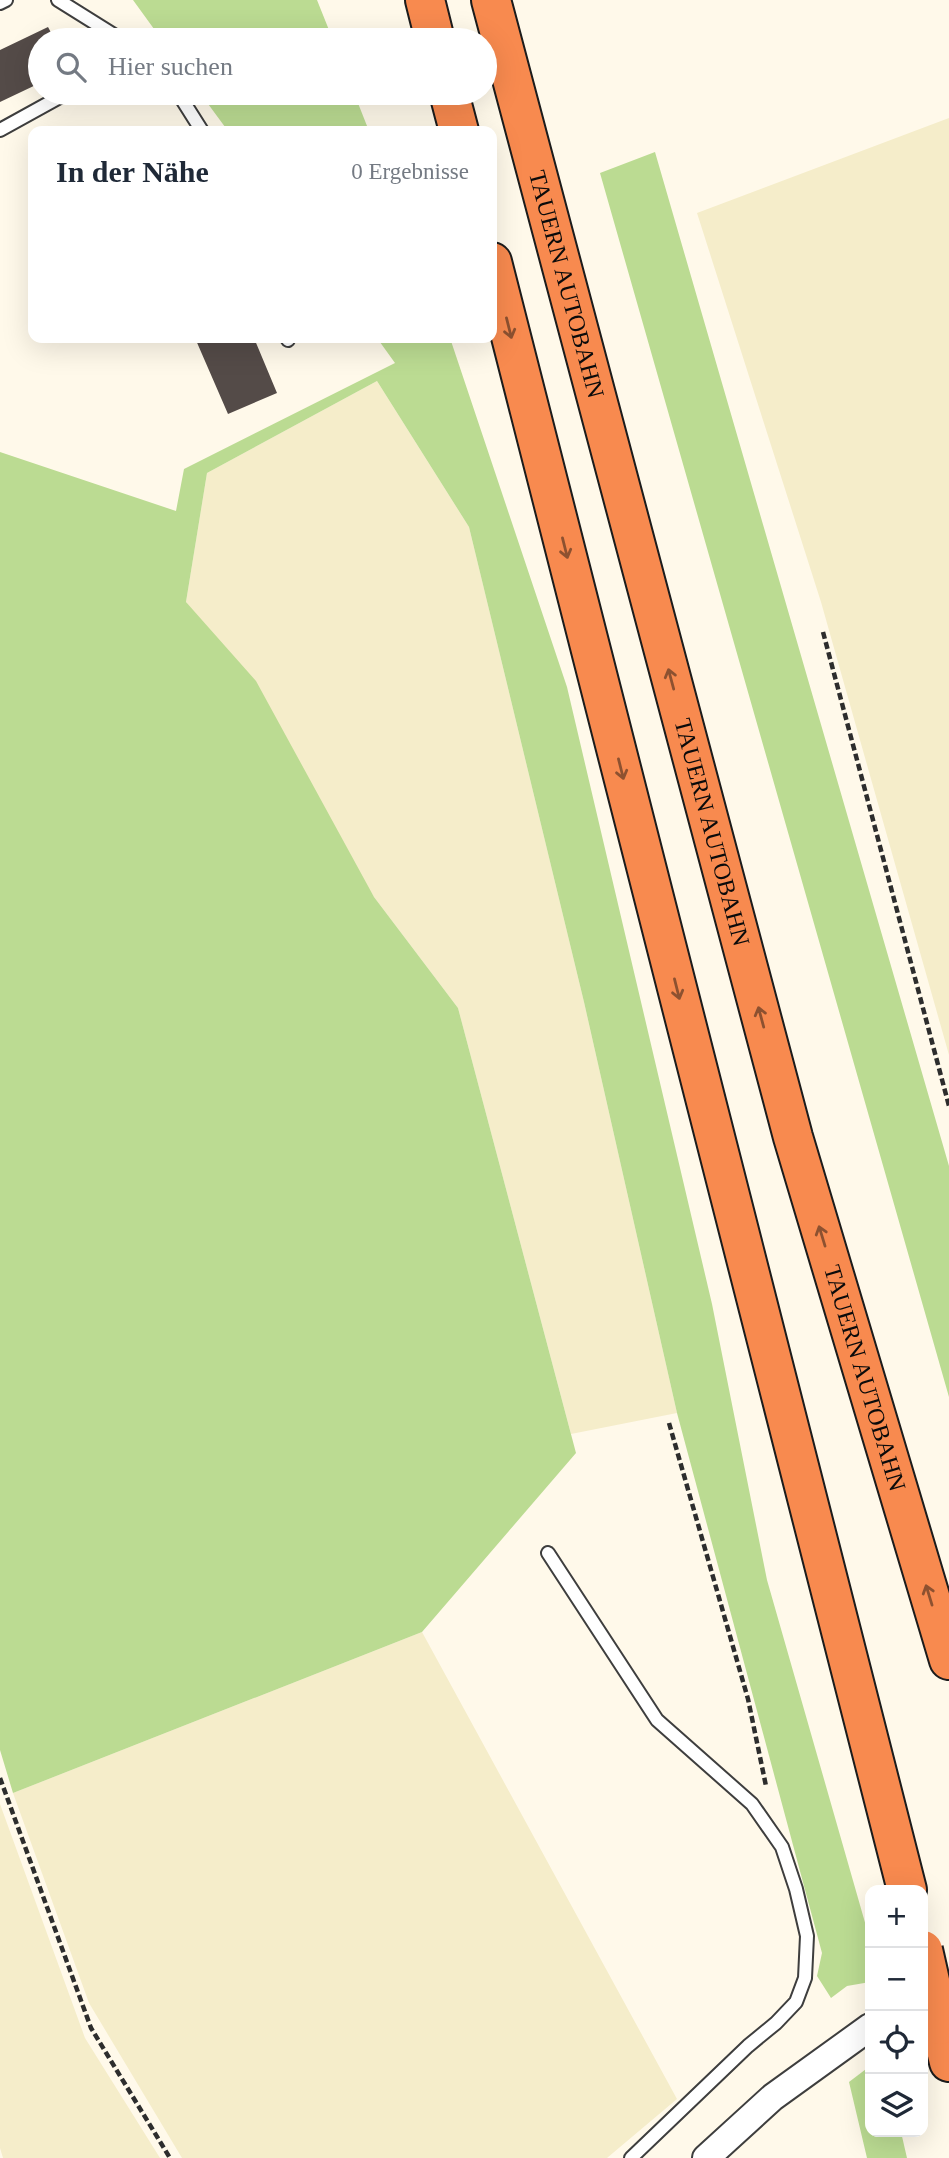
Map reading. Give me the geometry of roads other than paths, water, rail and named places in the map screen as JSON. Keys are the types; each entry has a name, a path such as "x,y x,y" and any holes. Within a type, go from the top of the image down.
{"highway":[{"path":"425,0 432,28"},
{"name":"TAUERN AUTOBAHN","path":"491,0 793,1138 949,1660"},
{"path":"452,105 457,126"},
{"path":"497,282 906,1885"},
{"path":"928,1987 931,2009 949,2062"}],"street":[{"path":"931,2009 949,1978"},
{"path":"706,2158 773,2098 865,2031"}],"lane":[{"path":"0,3 6,0"},
{"path":"58,0 102,28"},
{"path":"0,130 45,105"},
{"path":"186,105 199,126"},
{"path":"548,1553 657,1720 752,1804 782,1847 796,1889 807,1937 805,1978 796,2002 631,2158"}]}
